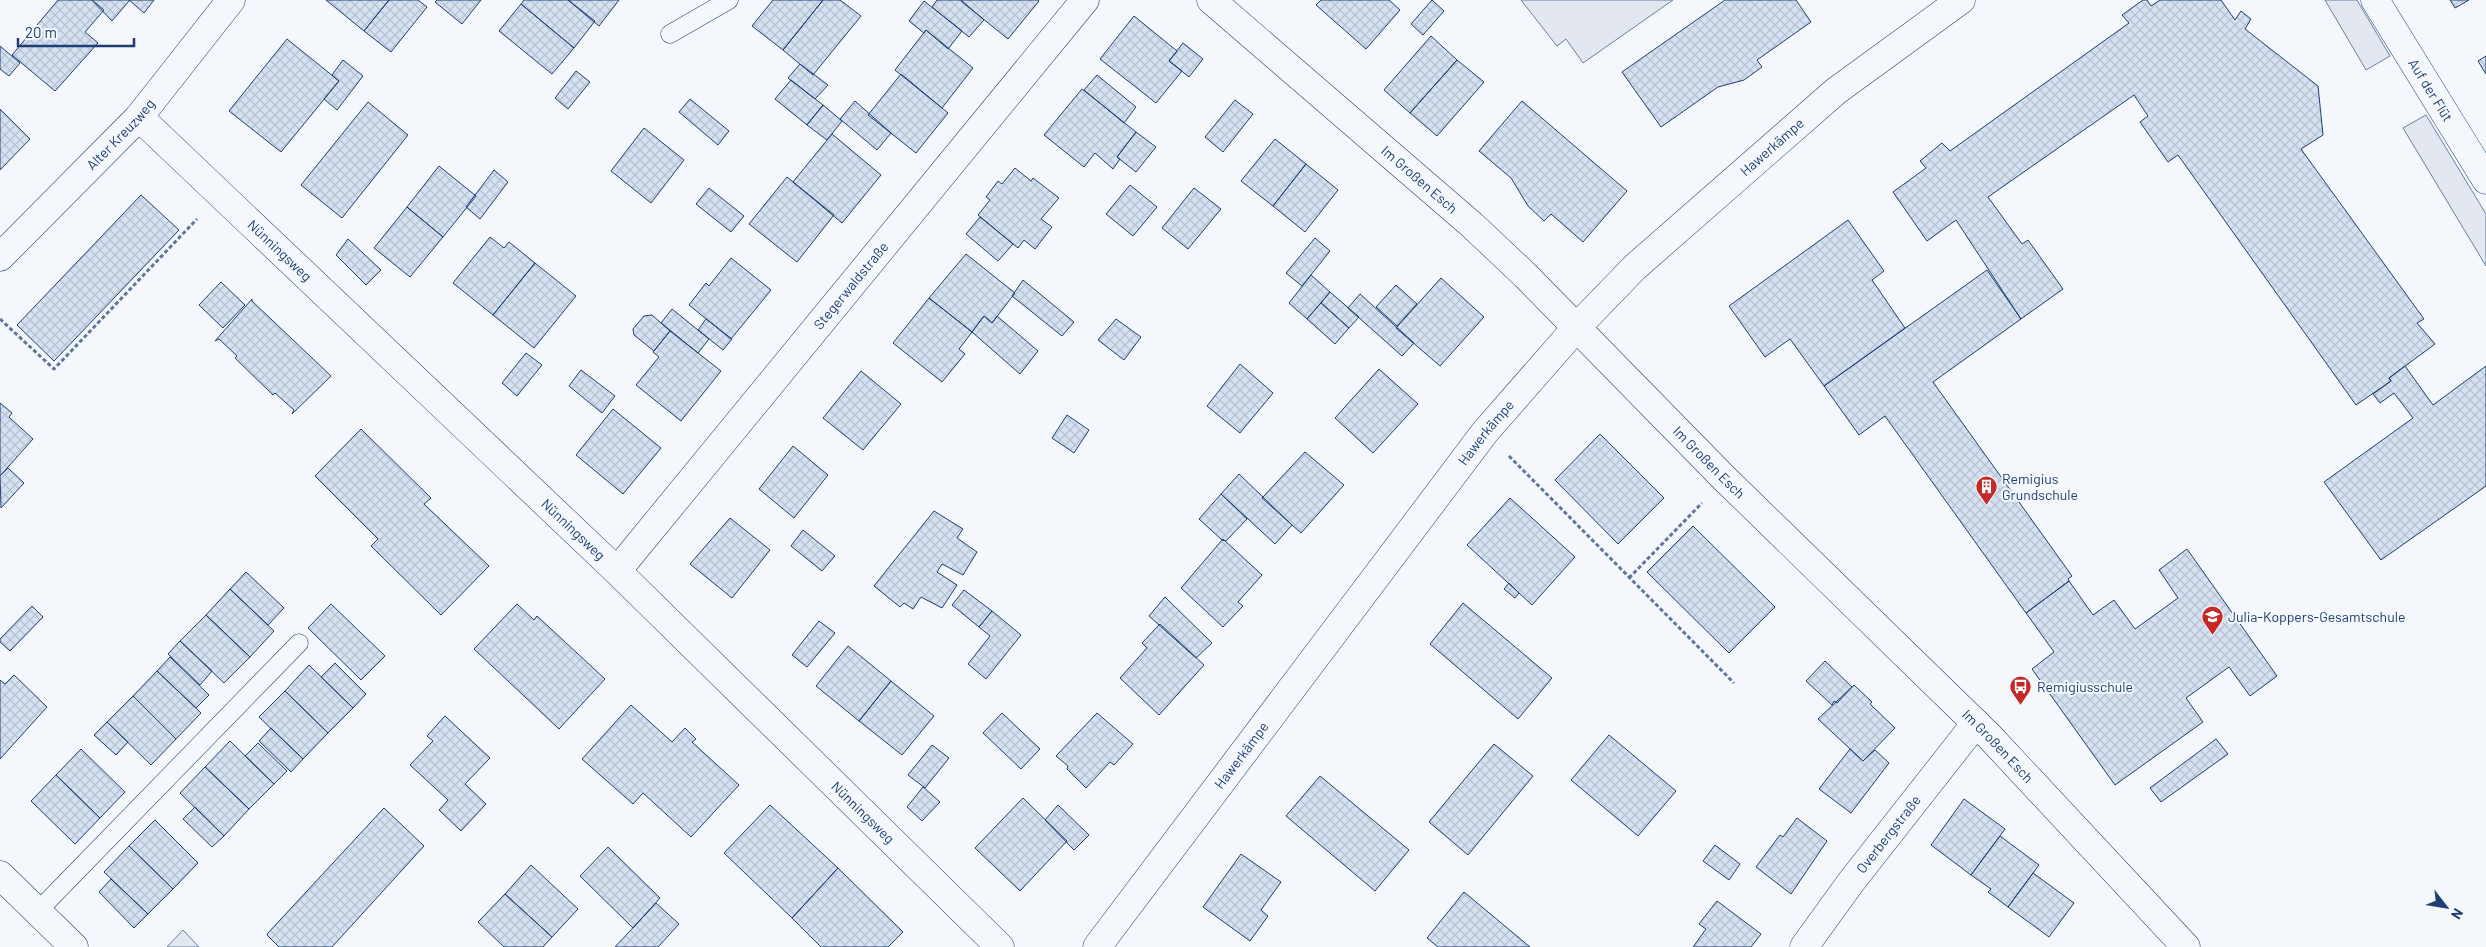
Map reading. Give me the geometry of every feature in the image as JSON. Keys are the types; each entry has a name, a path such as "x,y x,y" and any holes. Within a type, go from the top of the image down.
{"street":[{"name":"Alter Kreuzweg","path":"0,257 139,117 231,0"},
{"name":"Stegerwaldstraße","path":"617,572 1085,0"},
{"name":"Im Großen Esch","path":"1211,0 1472,225 1525,275 1725,479 1976,723 2186,947"},
{"name":"Hawerkämpe","path":"1097,947 1485,432 1576,328 1635,267 1836,91 1961,0"},
{"name":"Auf der Flüt","path":"2376,0 2486,180"},
{"name":"Nünningsweg","path":"139,117 617,572 1000,947"},
{"name":"Overbergstraße","path":"1804,947 1852,882 1976,723"},
{"path":"0,874 74,947"}],"lane":[{"path":"670,34 729,0"},
{"path":"38,912 299,643"}],"path":[{"path":"0,319 54,369 220,195"},
{"path":"1485,432 1734,684"},
{"path":"1629,578 1725,479"}],"shaded area":[{"path":"1521,0 1673,0 1583,63 1566,39 1557,46"},
{"path":"2325,0 2357,0 2390,56 2366,70"},
{"path":"2426,115 2486,214 2486,266 2403,128"},
{"path":"183,930 199,947 167,947"}],"building":[{"path":"58,0 92,0 104,10 85,32 98,43 55,91 12,55"},
{"path":"92,0 129,0 129,1 112,21"},
{"path":"129,0 154,0 144,13"},
{"path":"326,0 389,0 364,31"},
{"path":"389,0 418,0 427,7 391,52 364,31"},
{"path":"437,0 481,0 462,24 435,2"},
{"path":"524,0 568,0 595,21 574,48 521,4"},
{"path":"568,0 619,0 599,26"},
{"path":"773,0 823,0 783,50 752,26"},
{"path":"823,0 840,0 861,16 813,75 783,50"},
{"path":"937,0 961,0 984,20 969,37 932,7"},
{"path":"962,0 1038,0 1039,1 1008,39"},
{"path":"1321,0 1389,0 1400,10 1366,49 1316,5"},
{"path":"1432,0 1444,11 1423,35 1411,24"},
{"path":"1725,0 1796,0 1811,22 1757,60 1762,67 1744,80 1718,87 1661,127 1622,72"},
{"path":"2143,0 2147,0 2151,6 2160,0 2221,0 2235,20 2241,11 2251,19 2245,29 2318,86 2323,135 2301,149 2424,319 2417,323 2435,344 2389,378 2391,381 2356,405 2178,155 2168,162 2140,122 2148,116 2134,95 1988,197 2022,244 2028,240 2063,289 2021,319 1956,220 1927,241 1893,192 1926,168 1920,161 1942,143 1950,151 2129,23 2122,15"},
{"path":"2450,0 2469,0 2455,8"},
{"path":"924,1 962,31 948,49 926,30 924,33 909,21"},
{"path":"521,4 574,48 552,74 499,31"},
{"path":"1134,16 1177,51 1169,61 1182,71 1156,103 1100,59"},
{"path":"926,30 973,68 942,108 895,70"},
{"path":"1431,36 1457,60 1410,113 1384,90"},
{"path":"287,39 339,81 281,152 229,111"},
{"path":"1183,43 1203,59 1189,77 1169,61"},
{"path":"0,46 20,63 9,76 0,69"},
{"path":"2486,56 2486,74 2478,61"},
{"path":"343,60 363,76 337,110 324,99 339,81 332,75"},
{"path":"1457,60 1484,82 1437,136 1410,113"},
{"path":"800,64 828,85 815,99 788,78"},
{"path":"576,71 590,82 568,109 555,98"},
{"path":"901,74 948,113 916,153 868,115"},
{"path":"1097,75 1136,107 1124,123 1084,90"},
{"path":"791,80 823,105 807,125 775,99"},
{"path":"1082,89 1136,132 1117,157 1120,159 1113,169 1095,153 1084,167 1044,135"},
{"path":"690,99 729,131 718,145 679,112"},
{"path":"1235,100 1253,114 1223,152 1205,137"},
{"path":"855,101 891,133 877,150 840,119"},
{"path":"1522,101 1627,191 1583,242 1551,214 1544,221 1528,206 1511,178 1479,151"},
{"path":"368,102 408,135 342,218 301,185"},
{"path":"823,105 842,121 827,140 807,125"},
{"path":"0,109 30,139 0,170"},
{"path":"644,128 684,160 651,203 611,171"},
{"path":"1136,132 1156,147 1136,172 1117,157"},
{"path":"832,134 881,175 842,223 793,182"},
{"path":"1275,139 1306,164 1273,206 1241,181"},
{"path":"1306,164 1338,190 1305,232 1273,206"},
{"path":"439,166 476,196 443,237 407,207"},
{"path":"1015,168 1031,181 1033,178 1059,198 1041,219 1052,227 1035,249 1024,240 1018,248 978,215 990,200 986,197 998,181 1002,184"},
{"path":"494,170 508,182 480,219 466,207"},
{"path":"787,177 834,215 797,262 749,224"},
{"path":"1130,185 1157,207 1133,236 1106,214"},
{"path":"709,188 744,216 731,232 696,204"},
{"path":"1194,188 1221,209 1188,249 1162,228"},
{"path":"141,195 179,230 54,361 17,325"},
{"path":"407,207 443,237 410,277 374,248"},
{"path":"980,217 1013,244 998,261 966,234"},
{"path":"1848,220 1884,271 1872,280 1905,328 1824,386 1790,339 1765,357 1729,306"},
{"path":"490,237 504,248 509,242 535,263 493,315 453,283"},
{"path":"1315,238 1330,251 1302,286 1286,273"},
{"path":"348,239 381,270 366,285 336,255"},
{"path":"966,254 1015,293 992,323 984,316 972,332 929,298"},
{"path":"731,258 771,290 731,339 689,305 706,283 709,286"},
{"path":"535,263 576,296 534,348 493,315"},
{"name":"Remigius Grundschule","path":"1987,270 2021,319 1933,382 2072,576 2068,579 2069,581 2026,613 1885,416 1859,435 1824,386"},
{"path":"1311,275 1330,292 1307,319 1289,303"},
{"path":"1441,278 1484,317 1440,366 1396,328"},
{"path":"1023,280 1074,322 1062,336 1012,296"},
{"path":"221,282 245,305 223,328 199,305"},
{"path":"1396,285 1417,304 1397,326 1376,307"},
{"path":"1330,292 1359,317 1349,328 1321,303"},
{"path":"1360,294 1414,343 1402,356 1348,308"},
{"path":"929,298 972,332 959,349 965,354 942,382 893,343"},
{"path":"252,299 331,376 292,414 294,410 275,393 273,395 235,358 237,356 219,339 215,341"},
{"path":"1321,303 1349,328 1335,344 1307,319"},
{"path":"672,309 709,339 698,353 661,323"},
{"path":"652,315 670,331 654,351 634,335 633,329 644,316"},
{"path":"984,316 992,323 997,316 1038,351 1020,374 972,332"},
{"path":"706,319 732,339 723,350 698,330"},
{"path":"1116,319 1141,337 1124,360 1098,340"},
{"path":"670,331 721,371 681,421 636,385 659,357 653,352"},
{"path":"526,353 542,365 517,396 502,383"},
{"path":"1240,364 1273,393 1240,433 1207,406"},
{"path":"2405,366 2433,405 2486,366 2486,486 2381,560 2324,482 2413,418 2394,393 2380,403 2373,394 2391,381 2389,378"},
{"path":"1379,369 1418,404 1373,453 1335,418"},
{"path":"581,370 615,396 602,413 569,386"},
{"path":"861,371 901,404 863,450 823,418"},
{"path":"0,403 12,413 9,417 33,439 0,476"},
{"path":"613,409 661,448 623,494 576,455"},
{"path":"1067,415 1089,430 1074,453 1052,438"},
{"path":"361,429 431,498 424,504 489,566 441,615 371,546 378,539 315,476"},
{"path":"1600,434 1664,498 1618,544 1555,480"},
{"path":"793,446 828,475 794,518 759,489"},
{"path":"1305,452 1344,485 1301,533 1262,498"},
{"path":"8,468 24,483 1,508 0,476"},
{"path":"1239,474 1292,525 1275,544 1221,494"},
{"path":"1221,494 1247,519 1226,541 1222,540 1199,519"},
{"path":"1510,498 1575,557 1532,605 1467,545"},
{"path":"934,511 963,529 957,538 977,552 963,575 942,564 937,572 957,585 942,608 921,597 913,609 904,603 900,607 874,586"},
{"path":"730,518 770,550 732,598 690,564"},
{"path":"1693,526 1775,607 1729,653 1647,572"},
{"path":"803,530 835,556 822,571 791,546"},
{"path":"1223,539 1262,575 1238,602 1243,606 1223,627 1181,588"},
{"path":"2187,549 2277,676 2250,696 2229,667 2186,698 2203,722 2115,785 2032,669 2054,652 2026,613 2069,581 2093,615 2114,600 2135,629 2178,598 2159,570"},
{"path":"246,572 284,608 268,625 230,589"},
{"path":"1509,583 1519,593 1515,598 1504,589"},
{"path":"230,589 274,631 250,657 206,615"},
{"path":"964,590 992,611 979,627 952,605"},
{"path":"1165,597 1212,643 1196,658 1149,616"},
{"path":"1463,603 1552,678 1518,719 1430,644"},
{"path":"331,604 385,656 361,680 308,628"},
{"path":"517,604 534,620 537,616 605,679 559,729 474,649"},
{"path":"32,606 43,617 10,651 0,642 0,639"},
{"path":"992,611 1021,635 986,679 968,664 990,636 979,627"},
{"path":"206,615 250,657 224,683 180,641"},
{"path":"819,621 835,633 807,667 792,655"},
{"path":"1160,624 1204,665 1159,715 1120,678 1147,648 1142,643"},
{"path":"180,641 212,671 200,685 168,654"},
{"path":"848,646 891,681 859,721 816,686"},
{"path":"170,657 209,695 196,708 157,671"},
{"path":"1825,661 1852,687 1837,703 1834,701 1832,705 1806,681"},
{"path":"335,663 366,694 353,708 321,677"},
{"path":"309,665 353,708 328,733 285,691"},
{"path":"157,671 201,713 176,739 133,696"},
{"path":"14,675 47,707 0,759 0,680 5,684"},
{"path":"891,681 934,716 902,755 859,721"},
{"path":"1854,685 1872,702 1870,704 1895,728 1863,761 1818,719"},
{"path":"285,691 328,733 303,759 259,717"},
{"path":"133,696 176,739 151,765 107,722"},
{"path":"631,705 672,742 685,728 696,739 692,742 739,785 691,837 643,793 633,804 582,759"},
{"path":"1002,713 1040,749 1021,769 983,733"},
{"path":"1097,713 1133,744 1114,765 1110,762 1086,788 1067,769 1068,766 1056,756"},
{"path":"445,716 490,758 465,784 486,804 461,831 439,810 448,800 410,765 433,741 427,736"},
{"path":"107,722 128,742 116,755 94,735"},
{"path":"271,728 303,759 291,772 259,741"},
{"path":"1609,735 1676,791 1638,836 1571,780"},
{"path":"2216,739 2228,754 2161,802 2150,788"},
{"path":"230,741 274,784 249,809 205,767"},
{"path":"258,743 287,771 274,784 245,756"},
{"path":"1494,744 1533,776 1468,855 1429,822"},
{"path":"932,745 949,758 925,788 908,775"},
{"path":"81,749 125,792 100,818 56,775"},
{"path":"1850,749 1863,761 1875,750 1889,763 1851,813 1819,789"},
{"path":"205,767 249,809 224,836 180,793"},
{"path":"56,775 100,818 75,844 31,801"},
{"path":"1320,776 1409,850 1375,891 1286,816"},
{"path":"923,787 940,802 922,821 907,807"},
{"path":"1023,798 1067,841 1020,891 975,848"},
{"path":"1964,799 2005,829 1971,875 1931,845"},
{"path":"770,805 838,868 792,918 724,853"},
{"path":"1058,805 1089,835 1074,850 1045,820"},
{"path":"195,807 224,836 212,847 183,819"},
{"path":"384,808 424,846 332,947 279,947 267,935 268,933"},
{"path":"1797,818 1827,841 1791,894 1756,867 1780,835 1783,837"},
{"path":"155,820 198,863 173,889 129,846"},
{"path":"2000,836 2039,865 2008,907 1988,892 1991,889 1971,875"},
{"path":"1715,845 1740,864 1729,880 1703,861"},
{"path":"129,846 173,889 148,914 104,872"},
{"path":"608,847 660,898 633,928 580,876"},
{"path":"1241,854 1281,882 1261,910 1268,916 1250,941 1203,907"},
{"path":"531,865 578,909 552,937 505,894"},
{"path":"838,868 903,932 888,947 821,947 792,918"},
{"path":"2033,873 2074,903 2049,937 2008,907"},
{"path":"111,879 148,914 134,928 99,892"},
{"path":"1464,892 1530,947 1438,947 1427,938"},
{"path":"505,894 552,937 543,947 504,947 478,922"},
{"path":"1717,901 1761,934 1751,947 1693,947 1706,929 1699,924"},
{"path":"656,903 679,924 658,947 615,947"}],"place":[{"name":"Remigius Grundschule","path":"1986,506"},
{"name":"Julia-Koppers-Gesamtschule","path":"2212,636"},
{"name":"Remigiusschule","path":"2021,706"}]}
